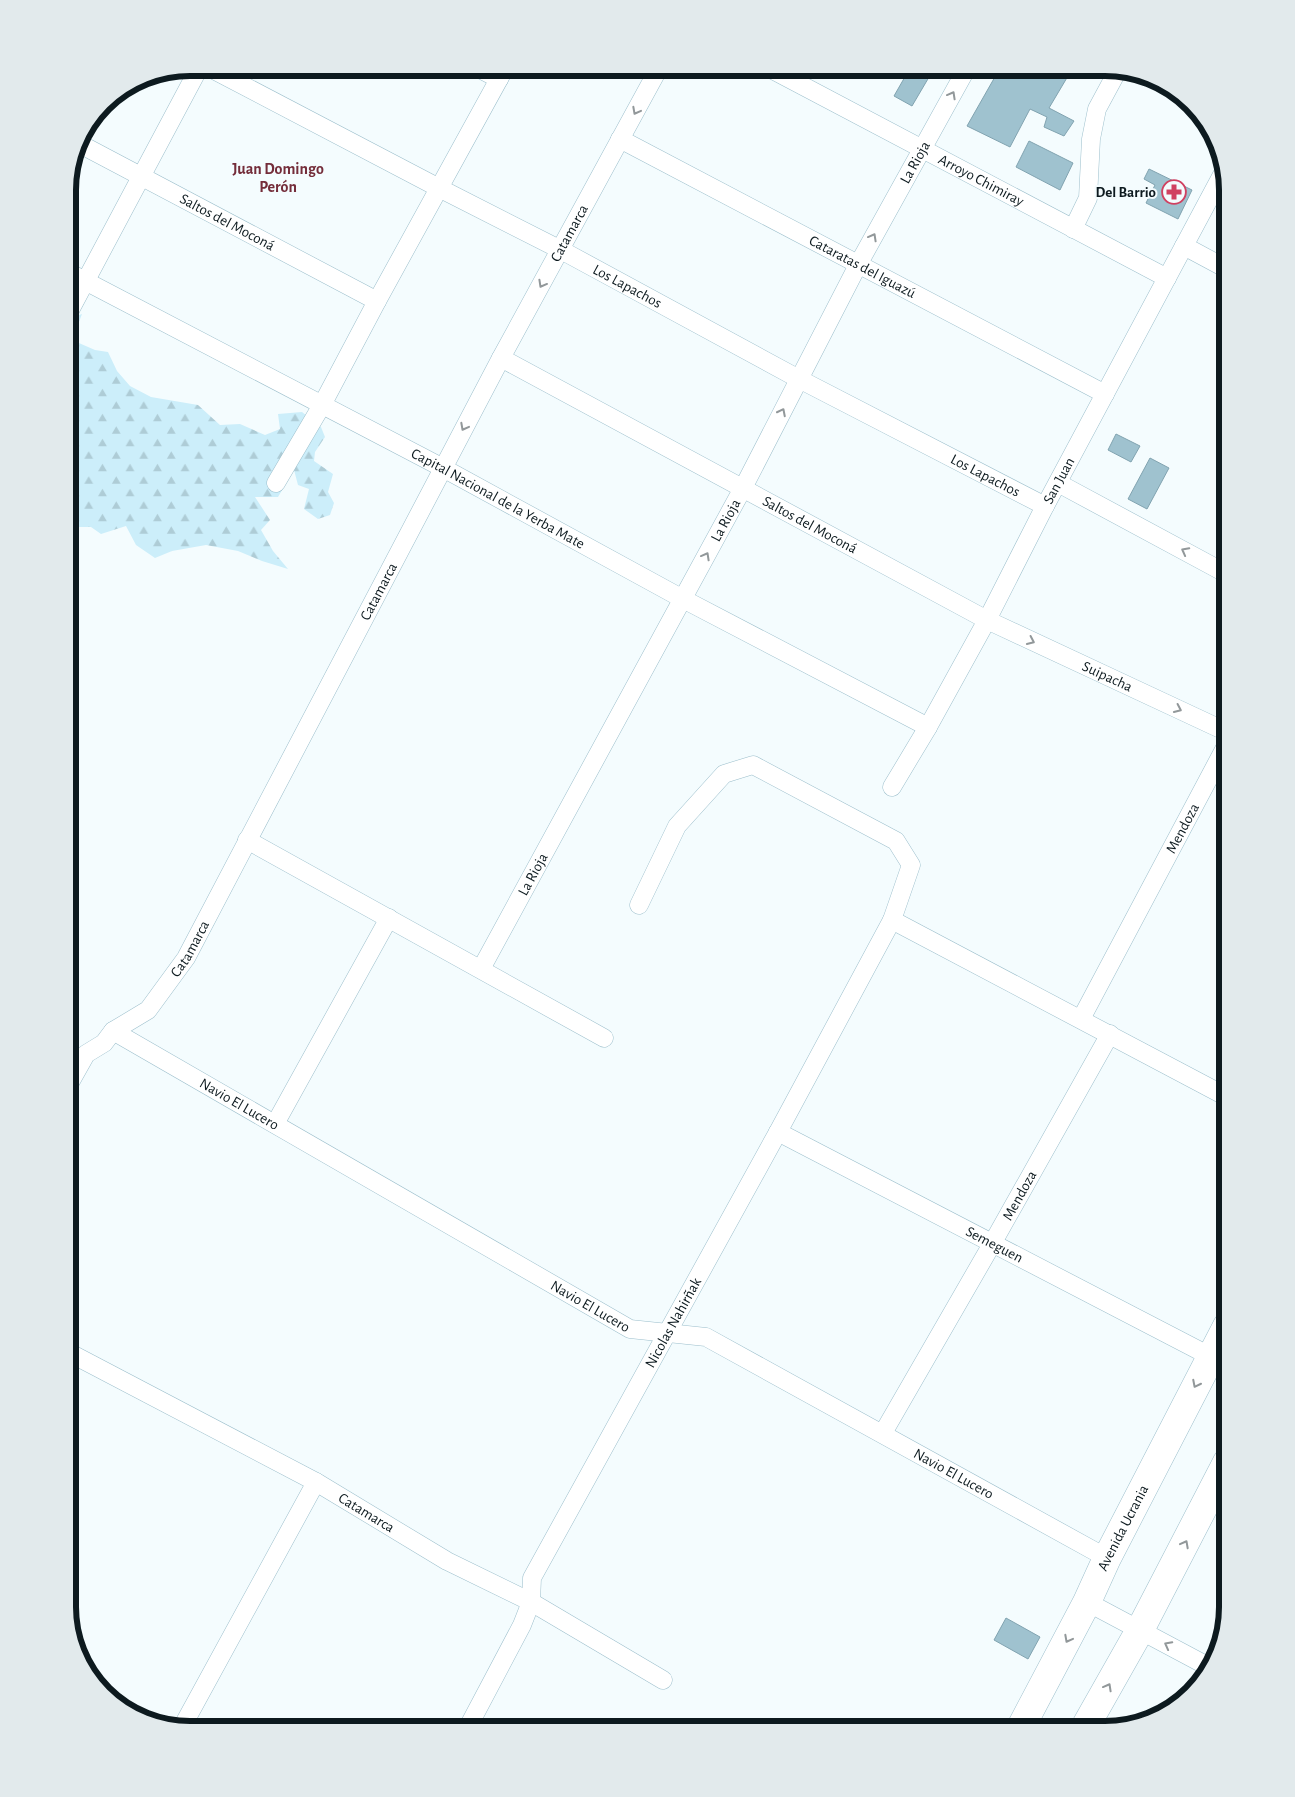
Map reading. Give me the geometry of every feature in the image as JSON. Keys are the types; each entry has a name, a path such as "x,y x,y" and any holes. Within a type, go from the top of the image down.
{"main road":[{"name":"Avenida Ucrania","path":"1025,1721 1087,1602 1107,1558 1219,1361"},
{"path":"1089,1721 1140,1630 1219,1479"}],"street":[{"path":"76,298 195,76"},
{"name":"Los Lapachos","path":"225,76 438,188 561,250 799,379 1045,506"},
{"path":"276,483 322,405 500,76"},
{"name":"Catamarca","path":"76,1072 86,1054 104,1042 114,1031 148,1010 186,958 501,358 655,76"},
{"name":"Arroyo Chimiray","path":"784,76 1167,278"},
{"name":"La Rioja","path":"481,969 743,488 858,263 962,76"},
{"path":"1074,229 1088,198 1091,139 1097,110 1115,76"},
{"name":"Cataratas del Iguazú","path":"620,139 1104,394"},
{"name":"Saltos del Moconá","path":"85,147 377,301"},
{"name":"San Juan","path":"892,787 928,727 987,620 1104,394 1218,182"},
{"path":"1184,246 1219,264"},
{"name":"Capital Nacional de la Yerba Mate","path":"76,276 443,468 683,599 928,727"},
{"name":"Saltos del Moconá","path":"501,358 987,620"},
{"path":"1058,483 1219,569"},
{"name":"Suipacha","path":"987,620 1219,728"},
{"name":"Mendoza","path":"1081,1019 1219,761"},
{"name":"Nicolas Nahirñak","path":"471,1721 532,1602 532,1578 778,1132 892,920 911,865 896,840 753,765 724,774 677,826 639,905"},
{"path":"248,840 604,1038"},
{"path":"275,1124 389,918"},
{"path":"892,920 1219,1092"},
{"name":"Navio El Lucero","path":"114,1031 630,1329 706,1337 1107,1558"},
{"name":"Mendoza","path":"883,1434 1110,1034"},
{"name":"Semeguen","path":"778,1132 1219,1361"},
{"name":"Catamarca","path":"76,1356 316,1482 447,1560 532,1602 662,1680"},
{"path":"185,1721 316,1482"},
{"path":"1087,1602 1203,1664"}],"green space":[{"path":"82,314 76,330 76,316"},
{"path":"76,342 95,350 108,352 117,371 130,386 151,397 198,405 220,425 240,424 265,435 280,429 278,414 302,412 321,427 325,437 315,452 314,461 333,474 328,492 334,503 330,515 318,519 304,509 309,489 298,485 294,470 278,497 255,497 270,520 261,530 273,551 288,569 238,551 206,545 172,551 155,558 136,545 126,526 101,534 91,527 76,527"}],"building":[{"path":"905,76 930,76 912,106 894,96"},
{"path":"995,76 1068,76 1049,108 1074,121 1064,136 1044,127 1047,117 1030,109 1010,147 967,126"},
{"path":"1029,141 1073,163 1060,190 1016,167"},
{"path":"1149,169 1192,190 1178,219 1146,203 1155,185 1144,179"},
{"path":"1116,434 1140,446 1131,462 1108,450"},
{"path":"1150,458 1169,468 1147,509 1128,499"},
{"path":"1006,1618 1040,1637 1028,1659 994,1640"}],"place":[{"name":"Del Barrio","path":"1174,192"}],"district":[{"name":"Juan Domingo Perón","path":"278,177"}]}
